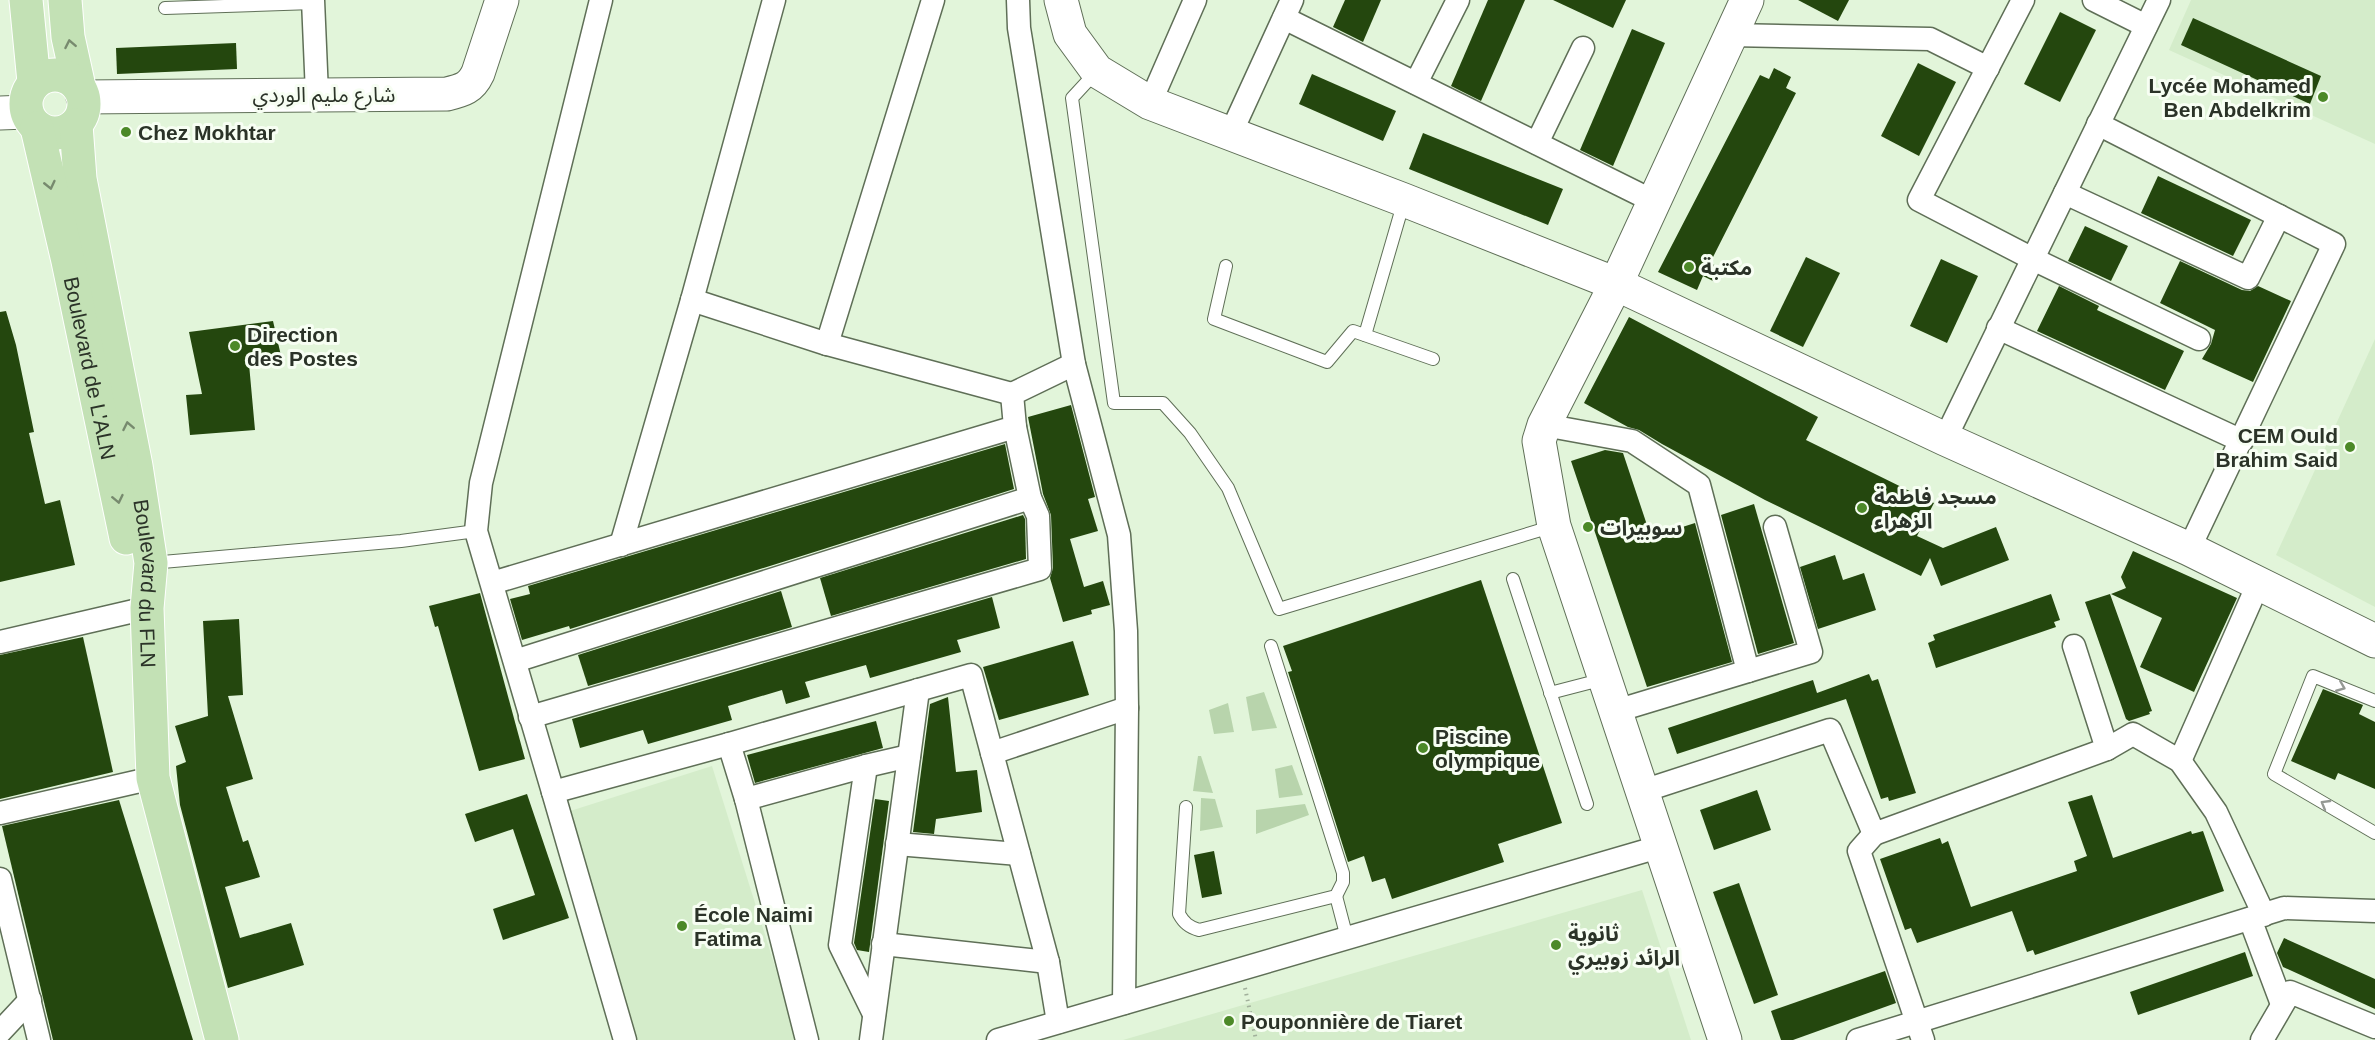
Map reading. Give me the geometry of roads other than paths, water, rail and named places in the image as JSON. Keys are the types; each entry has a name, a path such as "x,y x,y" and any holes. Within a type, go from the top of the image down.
{"main road":[{"name":"Boulevard de L'ALN","path":"26,0 24,109 68,261 132,568 147,608"},
{"path":"65,0 68,38 79,103 61,133 53,133 24,109 43,77 63,75 79,103"},
{"name":"Boulevard du FLN","path":"79,103 80,178 136,466 151,563 147,608 153,778 222,1040"}],"street":[{"name":"شارع مليم الوردي","path":"79,103 317,94 447,94 464,90 473,83 478,73 502,0"},
{"path":"602,0 481,483 476,531 626,1040"},
{"path":"621,545 692,300 774,0"},
{"path":"827,344 933,0"},
{"path":"1018,0 1019,28 1074,364 1119,535 1126,631 1127,708 1124,1003"},
{"path":"1061,0 1070,34 1097,71 1150,104 1231,133 1616,284 1945,439 2189,549 2375,641"},
{"path":"1150,104 1195,0"},
{"path":"1416,82 1458,0"},
{"path":"1725,1040 1554,526 1539,441 1544,425 1616,284 1747,0"},
{"path":"2024,0 1919,200 2033,259 2199,339"},
{"path":"2094,0 2146,26"},
{"path":"1945,439 2159,0"},
{"path":"313,1 317,94"},
{"path":"1231,133 1288,9 1416,82 1653,201"},
{"path":"1730,35 1930,39 1988,68"},
{"path":"1537,143 1583,48"},
{"path":"2098,124 2334,244 2189,549"},
{"path":"2065,193 2248,278 2279,216"},
{"path":"692,300 827,344 1012,394 1074,364"},
{"path":"1998,328 2242,441"},
{"path":"530,717 1040,569 1038,516 1030,498 1015,427 1012,394"},
{"path":"1544,425 1632,441 1699,484 1748,671"},
{"path":"492,583 1015,427"},
{"path":"515,661 1030,498"},
{"path":"1616,711 1811,652 1775,527"},
{"path":"2180,761 2259,582"},
{"path":"0,642 147,608"},
{"path":"2074,646 2107,749"},
{"path":"553,792 971,675 1048,962 1047,1030"},
{"path":"871,1040 918,690"},
{"path":"992,753 1127,708"},
{"path":"1644,791 1830,730 1874,834"},
{"path":"1920,1031 1858,851 1874,834 2107,749 2133,734 2180,761 2216,813 2257,917 2282,1004"},
{"path":"729,744 746,799 807,1040"},
{"path":"746,799 909,756"},
{"path":"866,766 840,945 874,1014"},
{"path":"0,813 153,778"},
{"path":"897,844 1019,854"},
{"path":"998,1040 1047,1030 1124,1003 1662,846"},
{"path":"0,879 39,1040"},
{"path":"1858,1040 1920,1031 2284,909 2375,911"},
{"path":"883,944 1048,962"},
{"path":"2262,1040 2290,992 2375,1027"},
{"path":"0,1032 30,1000"}],"lane":[{"path":"165,8 313,1"},
{"path":"1097,71 1072,98 1114,404 1162,403 1190,433 1228,488 1280,609 1554,526"},
{"path":"1365,335 1404,200"},
{"path":"1226,266 1214,318 1327,362 1353,331 1434,359"},
{"path":"151,563 401,541 476,531"},
{"path":"1513,579 1587,804"},
{"path":"1271,646 1343,873 1342,882 1335,896 1347,938"},
{"path":"2375,701 2313,676 2274,774 2375,833"},
{"path":"1550,693 1605,678"},
{"path":"1186,807 1179,914 1191,928 1199,930 1335,896"}],"place":[{"name":"Lycée Mohamed Ben Abdelkrim","path":"2323,97"},
{"name":"Chez Mokhtar","path":"126,132"},
{"name":"مكتبة","path":"1689,267"},
{"name":"Direction des Postes","path":"235,346"},
{"name":"CEM Ould Brahim Said","path":"2350,447"},
{"name":"مسجد فاطمة الزهراء","path":"1862,508"},
{"name":"سوبيرات","path":"1588,527"},
{"name":"Piscine olympique","path":"1423,748"},
{"name":"École Naimi Fatima","path":"682,926"},
{"name":"ثانوية الرائد زوبيري","path":"1556,945"},
{"name":"Pouponnière de Tiaret","path":"1229,1021"}]}
